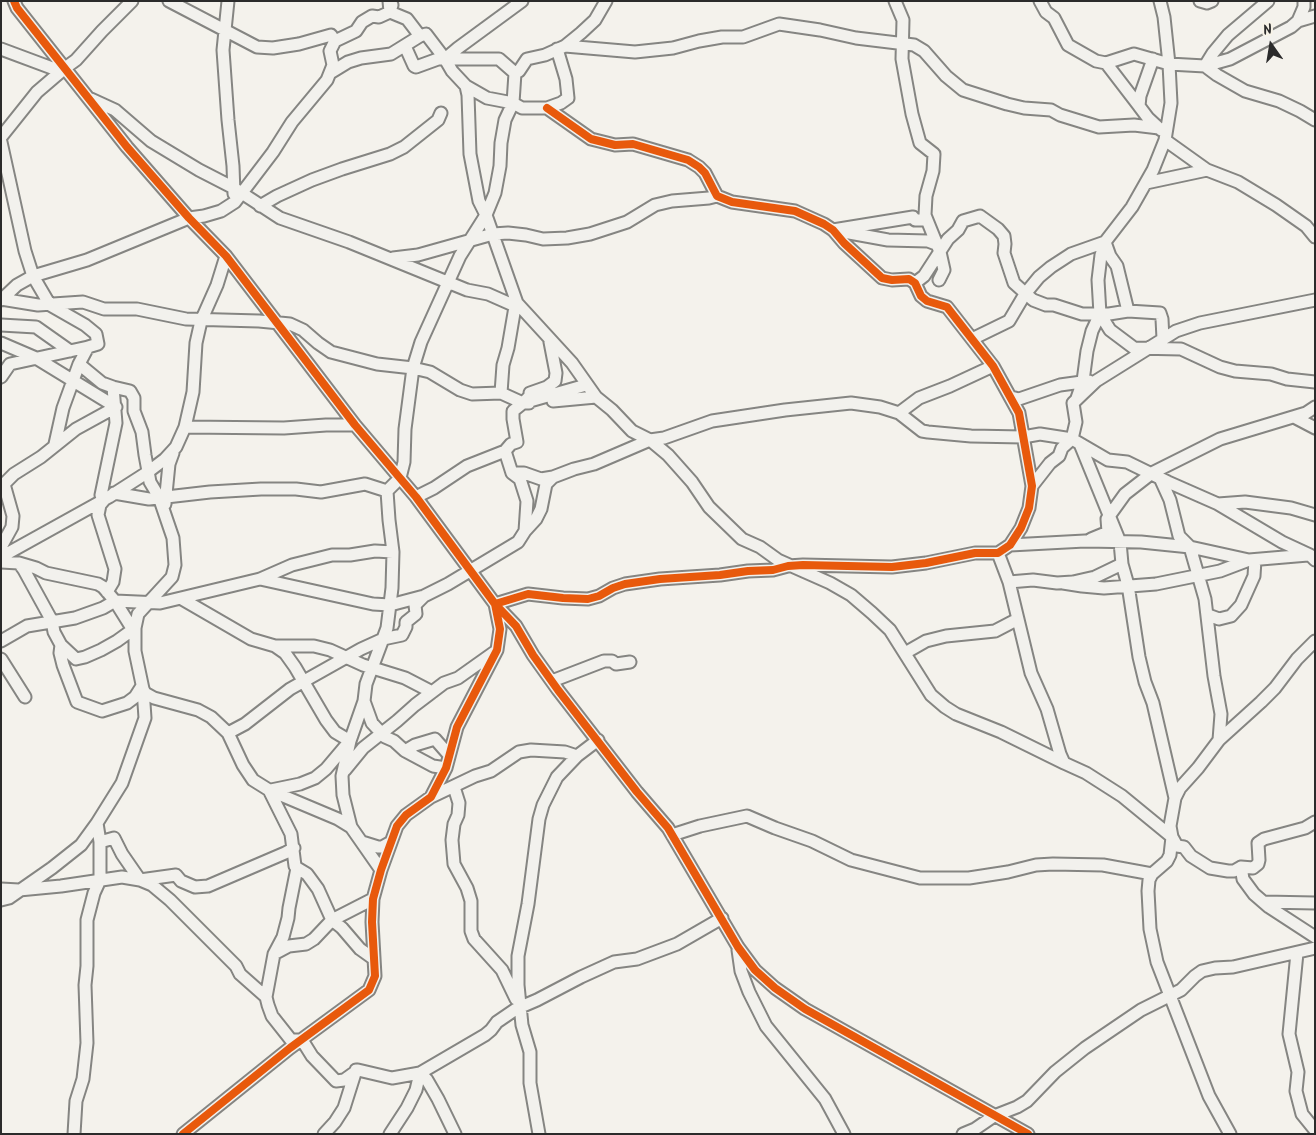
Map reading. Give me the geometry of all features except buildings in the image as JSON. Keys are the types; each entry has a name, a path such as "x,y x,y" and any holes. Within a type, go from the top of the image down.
{"street":[{"path":"14,1 17,8 127,147 189,218 226,256 355,425 416,497 495,604 516,626 533,655 552,681 672,835 738,947 755,970 775,988 805,1009 1028,1134"},
{"path":"1,137 37,92 76,60 132,1"},
{"path":"170,1 257,47 265,48 299,44 331,35 334,41"},
{"path":"228,1 223,50 226,100 238,191"},
{"path":"445,59 522,1"},
{"path":"381,870 351,826 343,795 342,776 350,742 364,701 366,684 387,628 392,588 393,552 387,491 400,478 404,462 405,429 413,368 421,342 460,256 486,215 495,192 505,120 513,103 515,74 527,59 544,55 561,47 595,20 606,1"},
{"path":"895,1 903,20 904,43 902,59 912,114 920,143 934,154 933,171 926,196 925,215 938,248 944,270 939,280"},
{"path":"1040,1 1046,12 1054,18 1068,46 1096,61 1106,63 1134,54 1169,64 1205,66 1230,59 1276,36 1298,21 1315,16"},
{"path":"1077,398 1083,381 1092,331 1100,314 1098,280 1101,255 1105,242 1132,207 1153,170 1171,102 1164,17 1160,1"},
{"path":"1164,17 1165,1"},
{"path":"1200,1 1207,3 1212,1"},
{"path":"1205,66 1228,35 1268,1"},
{"path":"1298,21 1305,1"},
{"path":"1305,1 1315,10"},
{"path":"2,299 17,285 33,276 88,260 189,218 221,211 233,203 238,191 273,152 292,122 327,80 333,65 330,51 334,41 356,31 360,28 362,22 372,16 378,16 391,5 407,19 420,36"},
{"path":"561,47 635,52 673,48 722,37 743,37 779,24 856,38 904,43 924,51 946,76 963,90 1024,108 1051,110 1060,115 1099,127 1134,125 1163,134"},
{"path":"330,73 348,62 361,58 391,54 426,34 466,86 487,98 513,103 522,108 547,108 561,103 568,98 561,47"},
{"path":"404,46 416,67 438,59 499,59 515,74"},
{"path":"1,49 52,68 65,68"},
{"path":"1139,106 1140,96 1153,59"},
{"path":"1106,63 1148,118 1163,134 1207,170 1238,182 1276,204 1306,226 1315,237"},
{"path":"1205,66 1245,91 1279,101 1315,120"},
{"path":"466,86 468,94 470,154 479,200 519,309 503,365 501,393"},
{"path":"89,98 116,110 139,132 165,150 238,191 280,218 391,258 467,290 488,294 519,309 572,364 596,397 612,410 632,431 650,440 677,464 709,507 742,539 760,547 778,560 830,583 851,595 890,630 931,695 956,714 994,729 1086,773 1122,796 1172,837 1177,846 1184,847 1191,856 1210,868 1234,872 1241,867 1253,868 1258,864 1259,860 1258,843 1264,839 1305,828 1315,822"},
{"path":"547,108 591,139 615,145 633,144 688,160 699,166 705,173 717,196"},
{"path":"260,206 312,180 397,150 430,127 438,120 441,112"},
{"path":"1,142 25,251 33,276 50,305 85,325 96,334 98,344 10,364 1,377"},
{"path":"1146,183 1207,170"},
{"path":"391,258 418,255 493,234 526,234 543,239 567,238 590,234 627,222 655,205 717,196 732,202 796,211 833,230 888,240 928,241 938,248"},
{"path":"833,230 913,216 915,220 926,220"},
{"path":"915,284 924,276 938,248 958,230 963,221 980,216 998,229 1004,236 1004,252 1014,283 1033,300 1082,314 1128,311 1160,313 1163,339"},
{"path":"495,604 528,594 588,599 625,584 660,579 774,570 793,566 892,567 926,563 975,553 998,553 1010,545 1021,528 1029,508 1032,486 1019,413 1011,397 993,366 947,307 928,302 921,296 915,284 909,279 892,280 882,278 844,243 833,230"},
{"path":"972,339 1009,321 1025,294 1039,277 1070,254 1105,242"},
{"path":"1105,242 1110,256 1117,266 1128,311"},
{"path":"226,256 217,285 202,319 196,343 193,392 185,427 169,464 163,497 164,513 172,538 175,571 172,577 138,614 135,628 135,651 145,693 154,698 206,714 228,733 253,780 269,790 351,826"},
{"path":"2,299 50,305 82,302 104,309 137,309 186,319 290,324 303,330 331,352 377,364 430,372 460,390 472,394 501,393 523,404 596,397"},
{"path":"1175,798 1153,703 1140,657 1128,585 1122,564 1120,542 1110,514 1076,441 1073,403 1096,381 1176,331 1200,323 1315,300"},
{"path":"1100,314 1110,330 1134,348 1181,349 1211,364 1235,371 1271,374 1287,379 1315,382"},
{"path":"1,324 36,327 70,351"},
{"path":"416,497 434,488 467,466 505,450 511,444 517,442 513,411 523,404 530,396 530,393 547,387 555,381 556,373 550,340"},
{"path":"1,343 36,358 116,407"},
{"path":"55,444 63,408 79,364 88,347"},
{"path":"79,364 102,383 130,391 134,398 134,411 142,432 150,482 163,497"},
{"path":"899,413 919,398 993,366"},
{"path":"1011,397 1019,399 1060,385 1096,381"},
{"path":"523,404 586,384"},
{"path":"113,387 116,423 101,495 102,498 110,496 149,499 210,492 261,489 296,489 321,492 365,484 387,491"},
{"path":"512,473 524,473 541,479 553,476 594,464 650,440 664,438 712,421 829,405 866,404 899,413 922,431 970,436 1023,437 1040,434 1076,441 1108,460 1127,462 1218,504 1282,542 1313,556"},
{"path":"1,547 12,527 13,516 3,481 41,457 76,429 116,407"},
{"path":"1084,541 1108,532 1106,519 1125,494 1156,476 1220,439 1306,413 1315,407"},
{"path":"1294,417 1315,428"},
{"path":"185,427 284,428 355,425"},
{"path":"1032,486 1050,462 1059,456 1062,448 1076,441"},
{"path":"1,557 110,496 148,472 165,459 176,447"},
{"path":"505,450 512,473 520,479 527,502 525,532"},
{"path":"260,579 373,604 390,605 424,596 518,542 536,519 541,509 546,484 553,476"},
{"path":"1156,476 1170,500 1179,536 1190,547 1206,599 1214,676 1221,714 1219,740"},
{"path":"107,592 113,582 115,569 98,516 100,505 110,496"},
{"path":"1218,504 1235,502 1268,504 1291,508 1315,516"},
{"path":"1010,545 1084,541 1149,543 1190,547 1252,560 1313,556"},
{"path":"1,641 27,626 74,618 103,608 115,601 151,601 160,603 260,579 292,565 332,555 362,554 375,551 393,552"},
{"path":"998,553 1009,582 1031,673 1047,709 1064,763"},
{"path":"1009,582 1033,580 1104,588 1156,584 1198,576 1252,560"},
{"path":"1208,615 1219,619 1231,616 1241,604 1254,576 1252,560"},
{"path":"1,562 19,563 46,573 98,584 115,601 130,625 135,628"},
{"path":"19,563 52,621 54,632 61,645 76,659 85,658 117,642 135,628"},
{"path":"1064,583 1094,577 1122,564"},
{"path":"228,733 245,724 290,689 383,639 402,635 406,622 416,614 416,604 424,596"},
{"path":"182,599 251,639 275,646 314,646 330,650 372,668 405,678 432,692"},
{"path":"431,797 446,768 457,727 497,650 500,630 495,604"},
{"path":"904,652 926,641 946,636 995,631 1018,619"},
{"path":"1230,1134 1209,1096 1155,956 1150,929 1148,891 1152,874 1169,858 1172,837 1170,826 1175,798 1180,788 1219,740 1275,688 1297,659 1315,641"},
{"path":"61,645 60,653 76,702 102,711 127,703 143,687"},
{"path":"275,646 285,653 305,682 330,726 335,732 350,742"},
{"path":"342,776 363,748 444,683 458,678 497,650"},
{"path":"1,659 25,697"},
{"path":"552,681 604,661 612,661 616,664 630,662"},
{"path":"1,900 9,898 52,868 81,845 97,824 122,783 145,718 143,687"},
{"path":"364,701 372,723 385,737 394,741 405,751 433,766 446,768"},
{"path":"405,751 415,745 436,738 450,755"},
{"path":"539,1134 530,1083 530,1052 522,1025 518,985 518,956 543,805 557,776 577,756 598,740"},
{"path":"269,790 300,784 315,778 326,770 350,742"},
{"path":"183,1134 339,1010 369,990 375,976 372,922 373,899 397,826 406,815 431,797 475,776 492,771 519,752 531,750 564,752 577,756"},
{"path":"454,787 459,804 452,840 454,864 467,888 471,901 474,940 502,970 520,1007"},
{"path":"269,790 291,834 295,866 297,868 288,918 283,937 274,954 266,997 272,1016 291,1040 302,1040"},
{"path":"672,835 694,827 747,816 812,841 852,860 920,878 969,878 1008,872 1036,865 1053,864 1103,865 1152,874"},
{"path":"74,1134 76,1101 83,1079 87,1043 85,985 87,920 100,880 100,842 97,824"},
{"path":"100,842 114,838 122,854 140,880"},
{"path":"362,842 382,847 392,842"},
{"path":"140,880 176,875 181,881 195,887 208,886 294,848"},
{"path":"1241,867 1243,879 1254,894 1315,937"},
{"path":"297,868 307,874 318,889 332,920 374,959"},
{"path":"1,889 19,890 61,886 122,877 140,880 152,885 170,900 236,966 240,974 266,997"},
{"path":"274,954 289,946 306,944 332,920 373,899"},
{"path":"1264,902 1315,903"},
{"path":"302,1040 312,1056 336,1081 344,1080 356,1070 372,1072 392,1078 420,1073 485,1035 497,1022 520,1007 614,962 636,959 677,944 722,918"},
{"path":"738,947 741,971 748,992 766,1026 825,1099 844,1134"},
{"path":"963,1134 975,1129 994,1116 1018,1108 1055,1072 1085,1048 1126,1019 1181,990 1202,971 1215,968 1233,968 1315,948"},
{"path":"1297,953 1289,1034 1298,1072 1296,1091 1302,1114 1315,1130"},
{"path":"324,1134 344,1108 356,1070"},
{"path":"390,1134 416,1090 420,1073"},
{"path":"420,1073 438,1099 455,1134"}],"cycle path":[{"path":"14,1 17,8 127,147 189,218 226,256 355,425 416,497 495,604 516,626 533,655 558,690 637,792 668,828 738,947 755,970 775,988 805,1009 1028,1134"},
{"path":"183,1134 290,1048 369,990 375,976 372,922 373,899 381,870 397,826 406,815 431,797 446,768 457,727 497,650 500,629 495,604 528,594 588,599 625,584 660,579 773,570 788,566 892,567 926,563 975,553 998,553 1010,545 1021,528 1029,508 1032,486 1019,413 993,366 947,307 927,301 921,296 915,283 909,279 892,280 882,278 844,243 833,230 824,224 795,211 732,202 717,196 705,173 688,160 633,144 615,145 591,139 547,108"}]}
